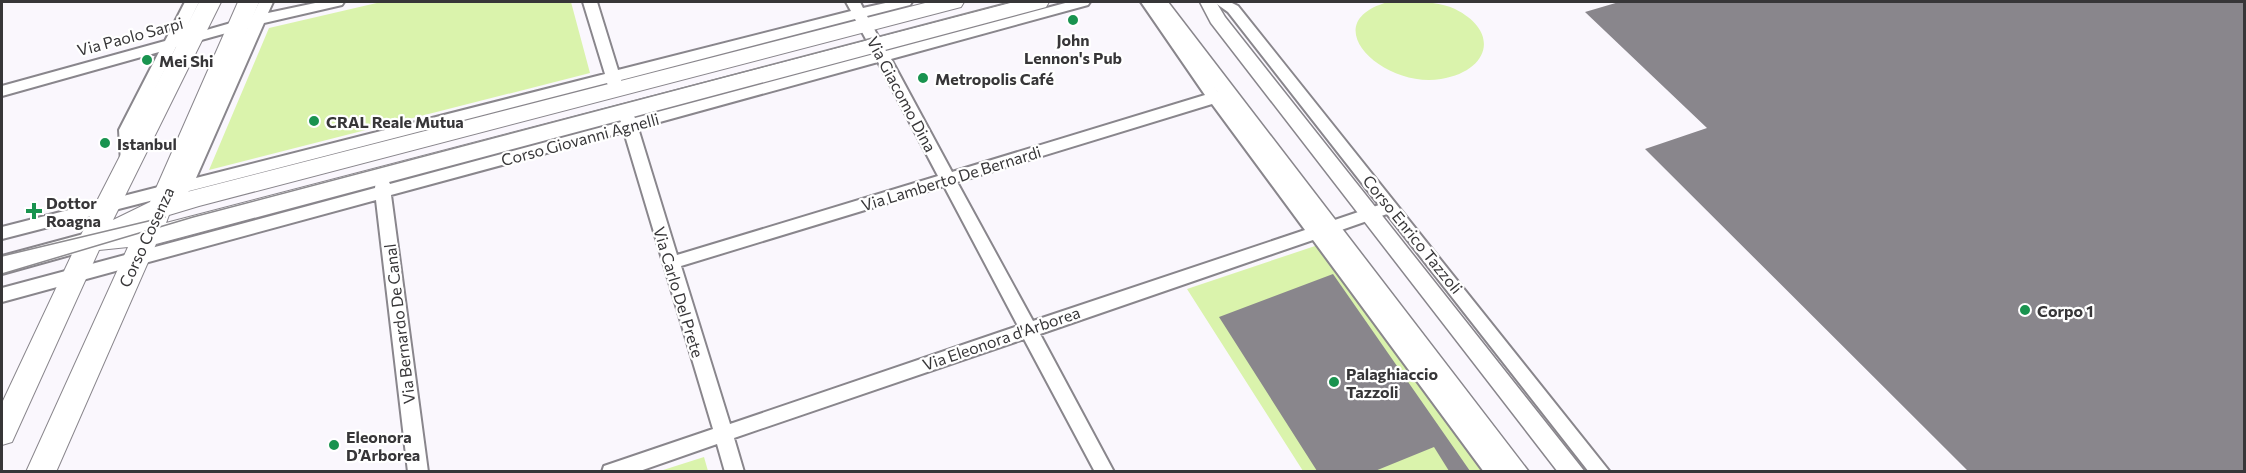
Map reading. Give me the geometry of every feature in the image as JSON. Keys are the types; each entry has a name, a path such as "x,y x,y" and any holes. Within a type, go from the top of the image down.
{"main road":[{"path":"2,433 107,206 129,164 182,41 210,2"},
{"name":"Corso Giovanni Agnelli","path":"91,241 142,248 190,226 382,184 627,118 867,28 953,2"},
{"name":"Corso Giovanni Agnelli","path":"2,264 91,241 174,197 615,83 867,28 1038,2"},
{"name":"Corso Cosenza","path":"41,471 122,288 142,248 174,197 248,16"}],"street":[{"path":"182,41 192,2"},
{"name":"Corso Cosenza","path":"248,16 266,2"},
{"name":"Via Paolo Sarpi","path":"2,91 182,41 248,16 338,2"},
{"path":"590,2 615,83"},
{"name":"Corso Giovanni Agnelli","path":"867,28 905,2"},
{"name":"Corso Giovanni Agnelli","path":"867,28 1083,2"},
{"path":"1148,2 1223,96 1324,230 1496,471"},
{"path":"1160,2 1223,96"},
{"name":"Corso Enrico Tazzoli","path":"1208,2 1218,21 1601,471"},
{"name":"Corso Enrico Tazzoli","path":"1221,2 1233,9 1573,471"},
{"name":"Via Giacomo Dina","path":"867,28 1105,471"},
{"name":"Via Lamberto De Bernardi","path":"671,263 1223,96"},
{"name":"Via Carlo Del Prete","path":"627,118 735,471"},
{"name":"Corso Giovanni Agnelli","path":"2,295 75,275 142,248 382,184"},
{"name":"Via Bernardo De Canal","path":"382,184 418,471"},
{"name":"Corso Giovanni Agnelli","path":"2,234 107,206 174,197"},
{"name":"Via Eleonora d'Arborea","path":"611,471 1381,210"},
{"path":"1324,230 1517,471"}],"green space":[{"name":"CRAL Reale Mutua","path":"381,2 571,2 590,73 209,170 269,28"},
{"path":"1388,2 1431,3 1447,6 1470,18 1479,29 1483,39 1483,50 1479,59 1470,68 1457,75 1441,79 1419,79 1398,74 1379,65 1365,52 1357,38 1357,24 1366,12"},
{"name":"Palaghiaccio Tazzoli","path":"1318,245 1484,471 1303,471 1187,289"},
{"path":"704,457 708,471 660,471"}],"building":[{"name":"Corpo 1","path":"1619,2 2244,2 2244,471 1968,471 1645,149 1707,128 1585,12"},
{"name":"Palaghiaccio Tazzoli","path":"1333,274 1470,471 1449,471 1434,447 1375,471 1317,471 1219,317"}],"tram line":[{"path":"2,274 193,217 1009,2"},
{"path":"2,256 165,217"}],"place":[{"name":"John Lennon's Pub","path":"1073,20"},
{"name":"Mei Shi","path":"147,60"},
{"name":"Metropolis Café","path":"923,78"},
{"name":"CRAL Reale Mutua","path":"314,121"},
{"name":"Istanbul","path":"105,143"},
{"name":"Dottor Roagna","path":"34,211"},
{"name":"Corpo 1","path":"2025,310"},
{"name":"Palaghiaccio Tazzoli","path":"1334,382"},
{"name":"Eleonora D’Arborea","path":"334,445"}]}
